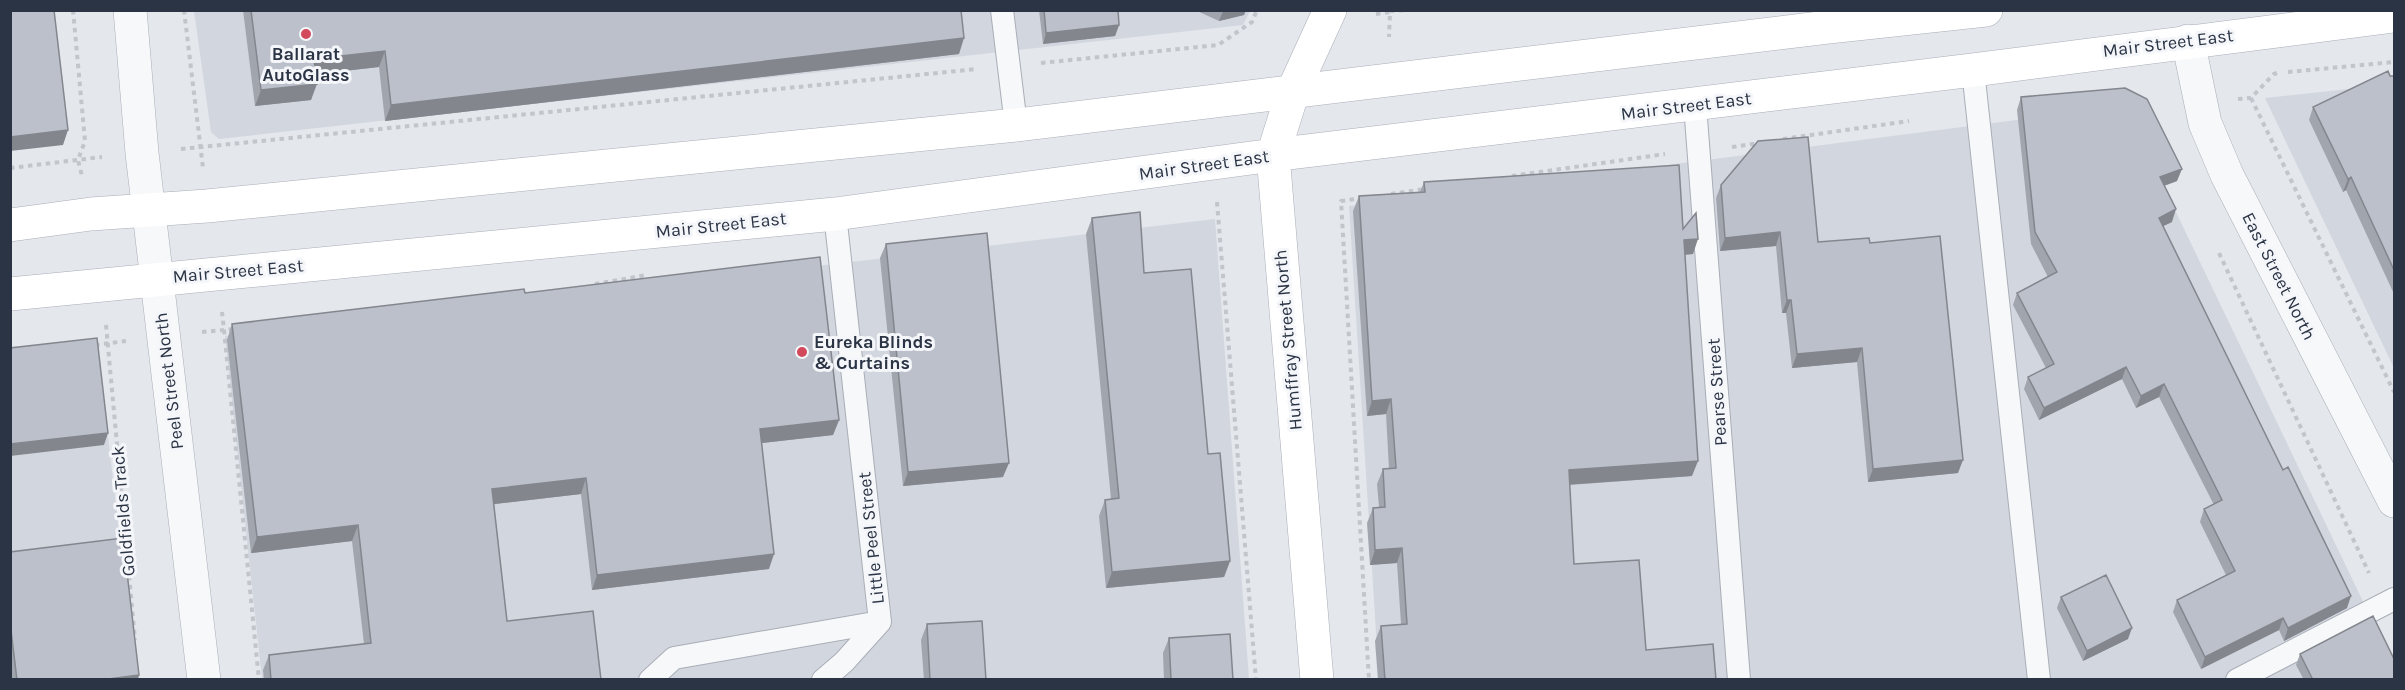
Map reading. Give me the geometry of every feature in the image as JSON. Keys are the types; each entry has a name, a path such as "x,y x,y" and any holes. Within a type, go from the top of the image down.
{"main road":[{"name":"Humffray Street North","path":"1317,680 1273,155 1293,92 1330,10"},
{"path":"10,225 1016,125 1293,92 1827,19 1986,10"},
{"name":"Mair Street East","path":"10,294 835,213 1273,155 1695,105 2394,15"}],"street":[{"name":"Peel Street North","path":"130,10 142,153 204,680"},
{"name":"East Street North","path":"2188,41 2205,123 2228,175 2394,501"}],"lane":[{"path":"1002,10 1016,125"},
{"path":"1973,70 2040,680"},
{"name":"Pearse Street","path":"1695,105 1739,680"},
{"name":"Little Peel Street","path":"650,680 674,658 880,622 835,213"},
{"path":"2237,680 2389,601"},
{"path":"823,680 844,662 880,622"}],"path":[{"path":"73,10 85,141 78,160"},
{"path":"184,10 201,146"},
{"path":"10,168 201,146 1218,45 1252,22 1257,10"},
{"path":"1376,14 1408,10"},
{"path":"1389,37 1390,11"},
{"path":"2200,102 2251,98 2274,74 2394,62"},
{"path":"2251,98 2394,392"},
{"path":"1776,140 1918,119"},
{"path":"1504,178 1678,152 1698,152 1764,142"},
{"path":"1388,195 1434,188"},
{"path":"1216,197 1256,680"},
{"path":"1365,198 1341,201 1369,680"},
{"path":"2217,249 2389,601"},
{"path":"224,330 259,680"},
{"name":"Goldfields Track","path":"86,346 108,343 136,645"}],"shaded area":[{"path":"194,11 1250,11 1243,25 219,139 211,132"},
{"path":"2394,84 2394,368 2265,98"},
{"path":"2125,106 2394,666 2394,679 1379,679 1349,206"},
{"path":"1215,219 1249,679 262,679 225,336"},
{"path":"98,349 136,679 11,679 10,359"}],"building":[{"path":"10,10 54,10 68,130 10,137"},
{"path":"251,10 961,10 964,38 391,105 385,51 314,59 317,84 261,90"},
{"path":"1044,10 1118,10 1119,25 1046,33"},
{"path":"2388,71 2390,76 2394,76 2394,270 2351,177 2348,179 2313,107"},
{"path":"2125,88 2147,99 2182,169 2160,177 2176,209 2159,218 2283,470 2288,467 2351,596 2288,628 2283,618 2205,657 2177,600 2235,571 2204,509 2222,500 2164,384 2141,396 2126,367 2044,408 2028,377 2054,364 2017,293 2057,272 2035,232 2021,97"},
{"path":"1808,137 1818,242 1869,238 1870,243 1940,236 1963,460 1873,469 1862,348 1797,354 1791,300 1787,300 1780,232 1725,238 1721,185 1758,141"},
{"path":"1679,165 1683,229 1696,213 1698,239 1684,240 1698,461 1569,470 1574,564 1639,560 1646,650 1713,644 1716,680 1385,680 1381,626 1407,624 1402,548 1375,550 1373,508 1385,507 1383,469 1396,468 1391,399 1372,401 1359,196 1425,192 1424,182"},
{"path":"1140,212 1144,273 1191,269 1208,454 1220,453 1230,561 1112,572 1105,500 1119,498 1092,218"},
{"path":"987,233 1009,463 908,472 886,244"},
{"path":"820,257 839,420 760,429 774,554 597,575 586,478 492,489 507,621 593,611 601,680 271,680 269,655 371,643 358,525 257,537 232,324 524,289 525,293"},
{"path":"97,338 108,433 10,444 10,348"},
{"path":"123,538 139,675 101,680 17,680 10,622 10,552"},
{"path":"2106,575 2132,628 2087,651 2061,597"},
{"path":"2373,616 2394,659 2394,680 2313,680 2300,654"},
{"path":"982,621 986,680 930,680 927,624"},
{"path":"1230,634 1233,680 1171,680 1169,638"}],"place":[{"name":"Ballarat AutoGlass","path":"306,34"},
{"name":"Eureka Blinds & Curtains","path":"802,352"}]}
